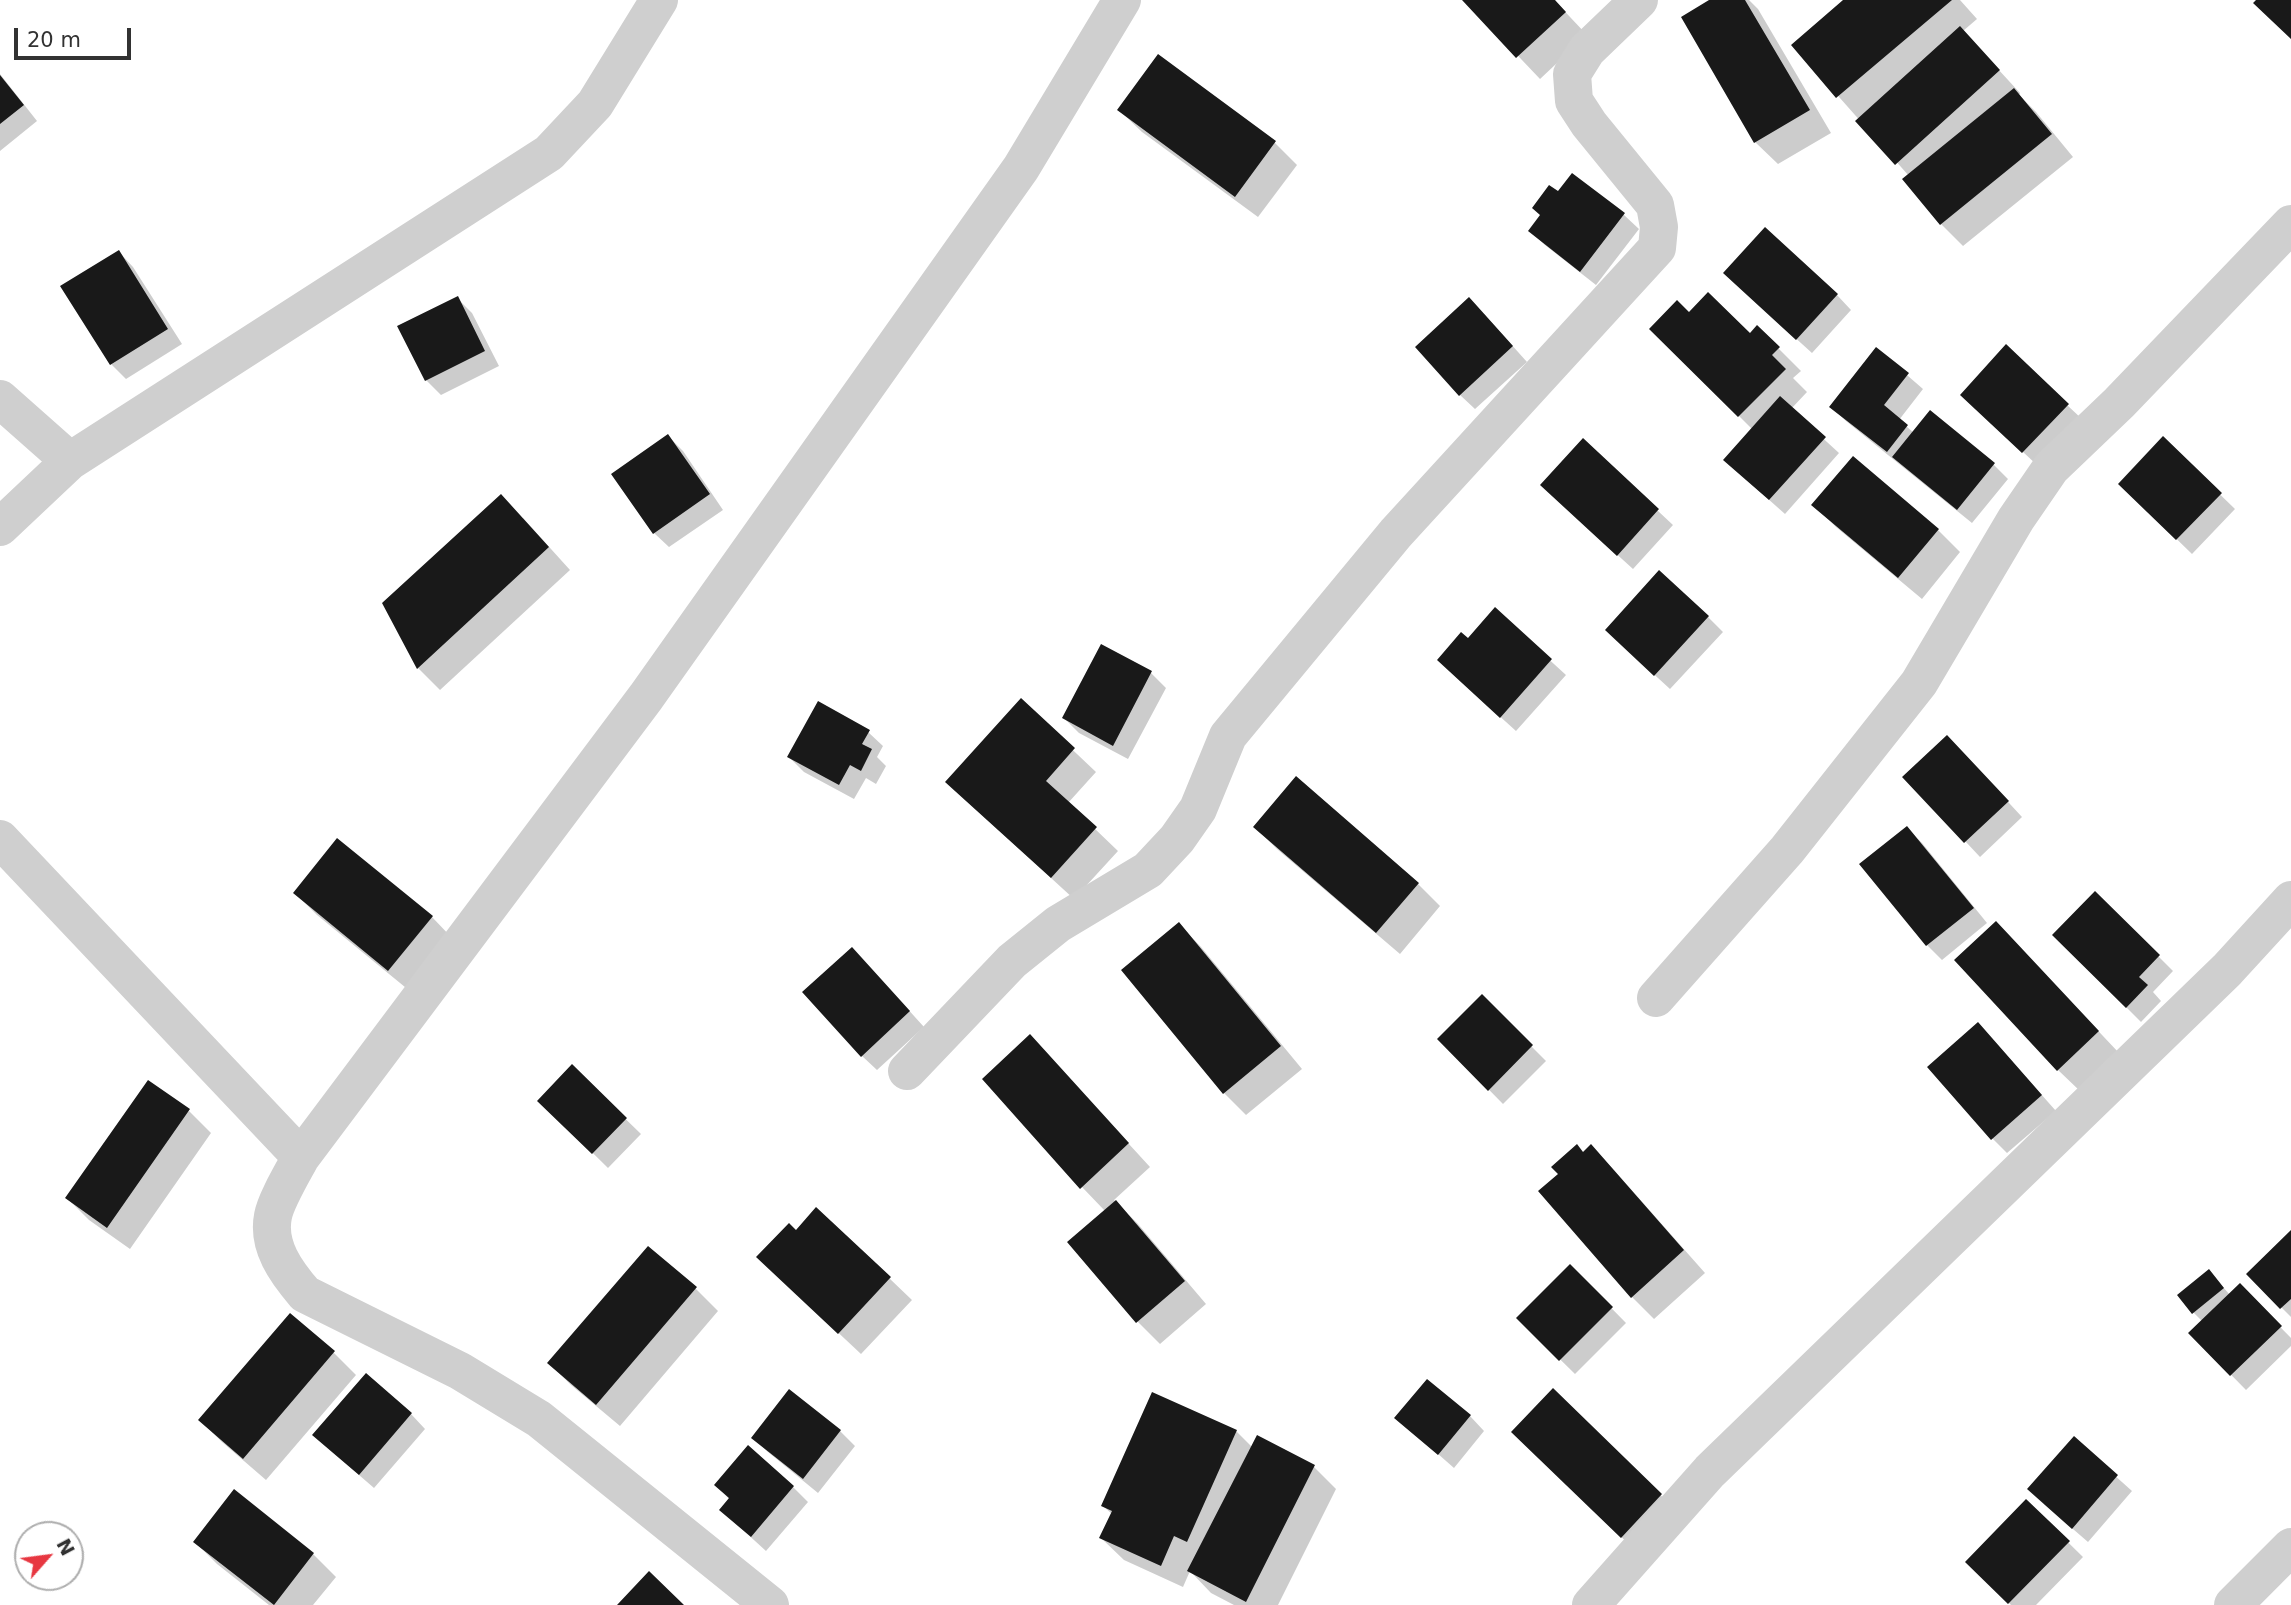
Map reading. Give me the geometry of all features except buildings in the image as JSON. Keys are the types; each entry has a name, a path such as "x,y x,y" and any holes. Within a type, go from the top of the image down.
{"street":[{"path":"0,527 70,461 549,153 595,104 659,0"},
{"path":"770,1605 539,1419 460,1371 305,1294 286,1272 272,1238 273,1215 301,1157 654,686 1021,168 1122,0"},
{"path":"906,1071 1012,961 1058,925 1148,870 1177,839 1198,809 1228,736 1396,533 1657,248 1659,228 1656,205 1574,101 1572,74 1587,50 1639,0"},
{"path":"1656,998 1787,850 1919,683 2016,519 2051,468 2119,402 2291,224"},
{"path":"0,399 70,461"},
{"path":"0,839 301,1157"},
{"path":"1591,1605 1710,1471 2227,970 2291,900"},
{"path":"2234,1605 2291,1547"}]}
